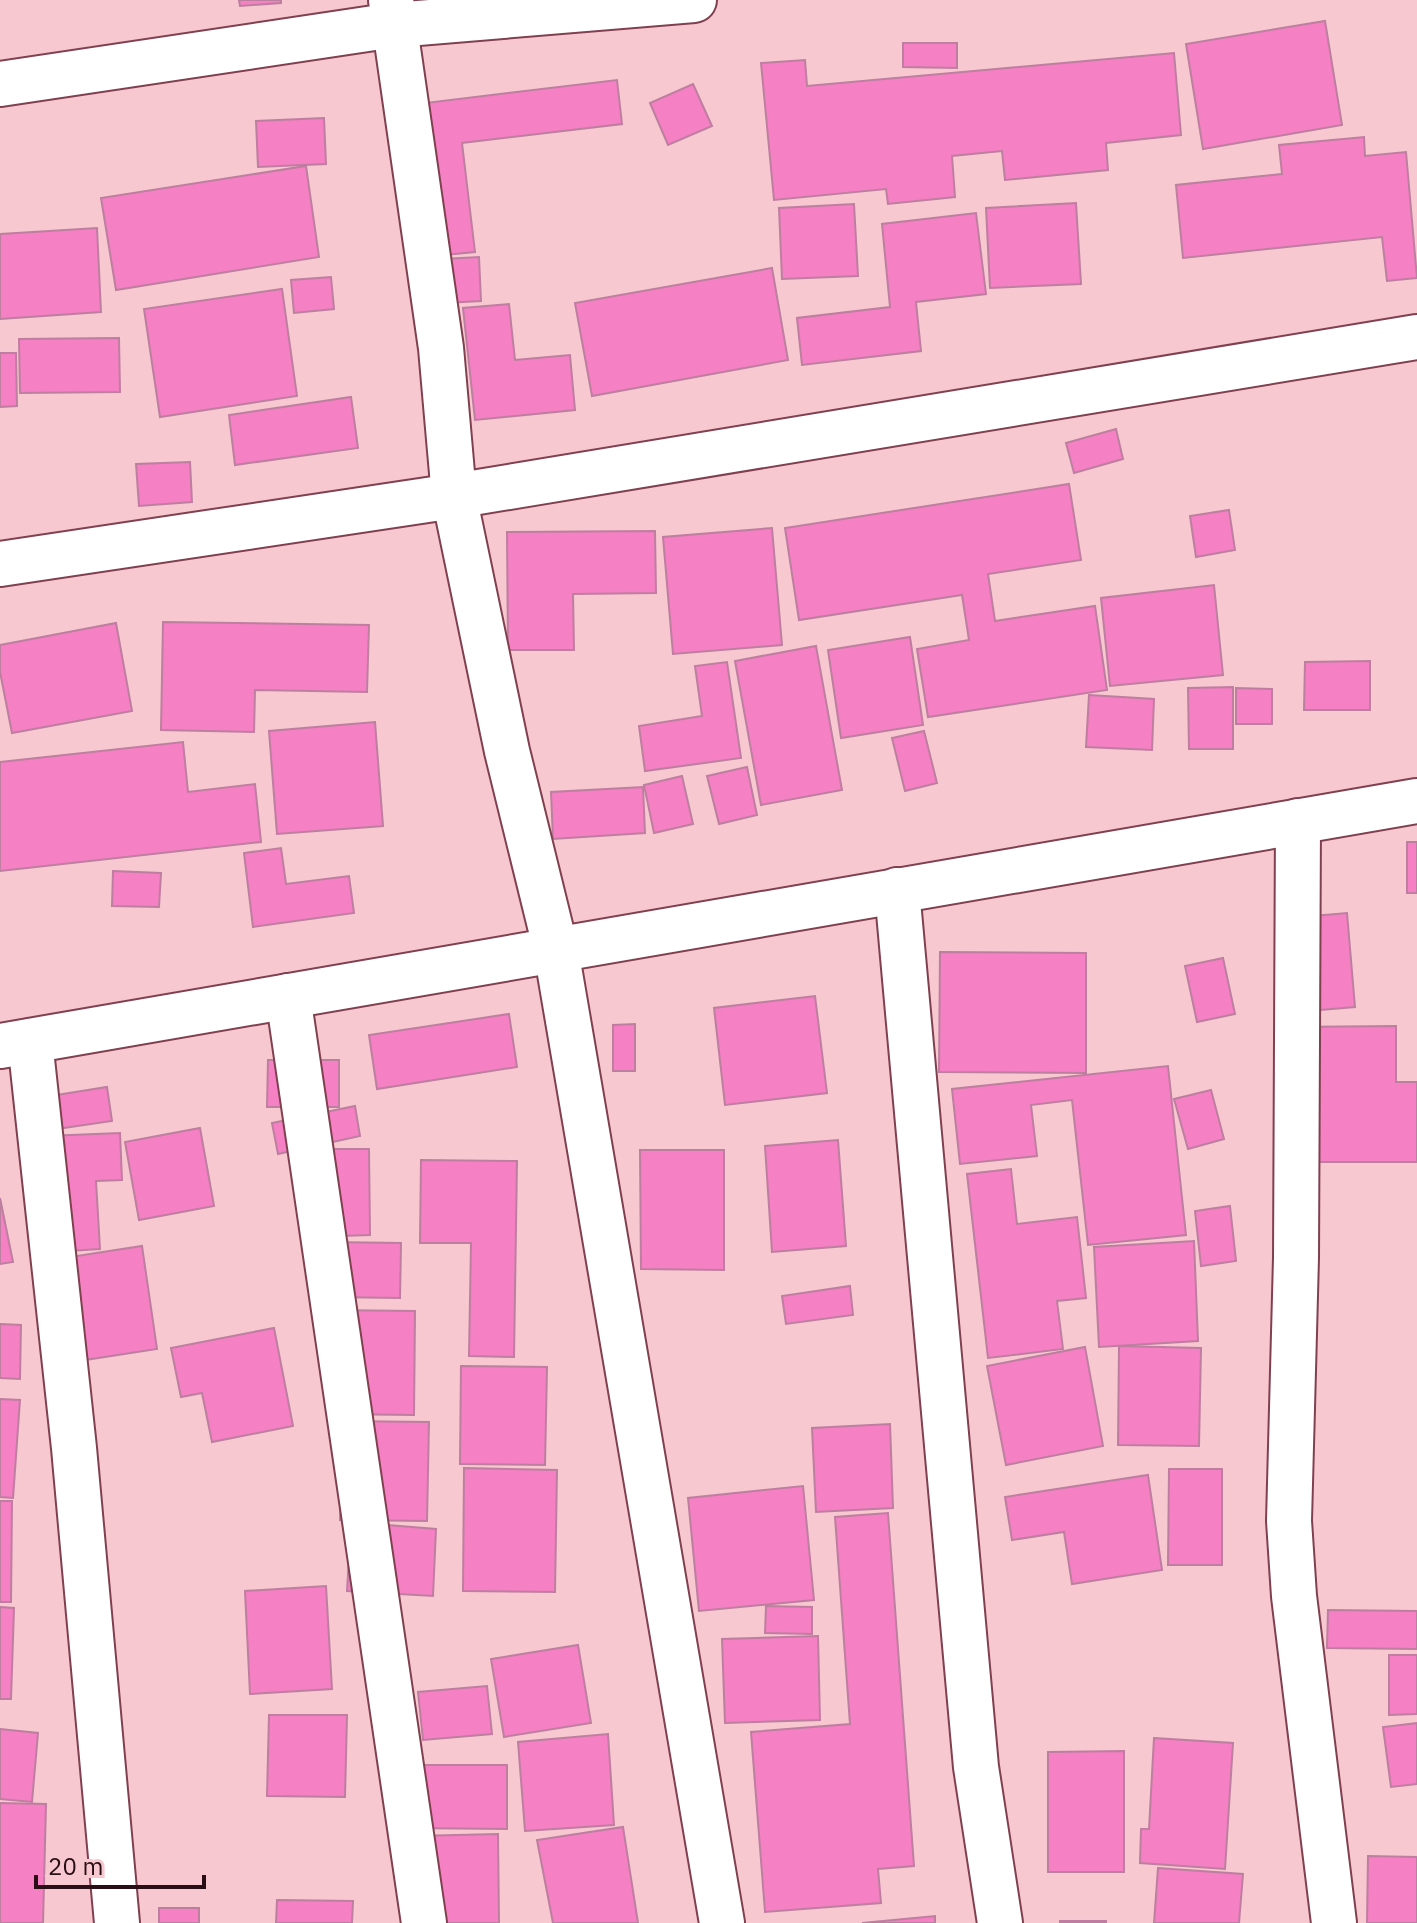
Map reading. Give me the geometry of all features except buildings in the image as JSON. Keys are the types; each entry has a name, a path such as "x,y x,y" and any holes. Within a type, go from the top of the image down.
{"street":[{"path":"0,84 393,13 694,0"},
{"path":"393,13 441,348 454,496 507,751 556,950 722,1923"},
{"path":"0,564 454,496 1417,337"},
{"path":"117,1923 74,1448 15,1043 1417,801"},
{"path":"1298,821 1296,1258 1289,1521 1298,1639 1334,1923"},
{"path":"897,890 976,1767 1000,1923"},
{"path":"288,996 424,1923"}]}
